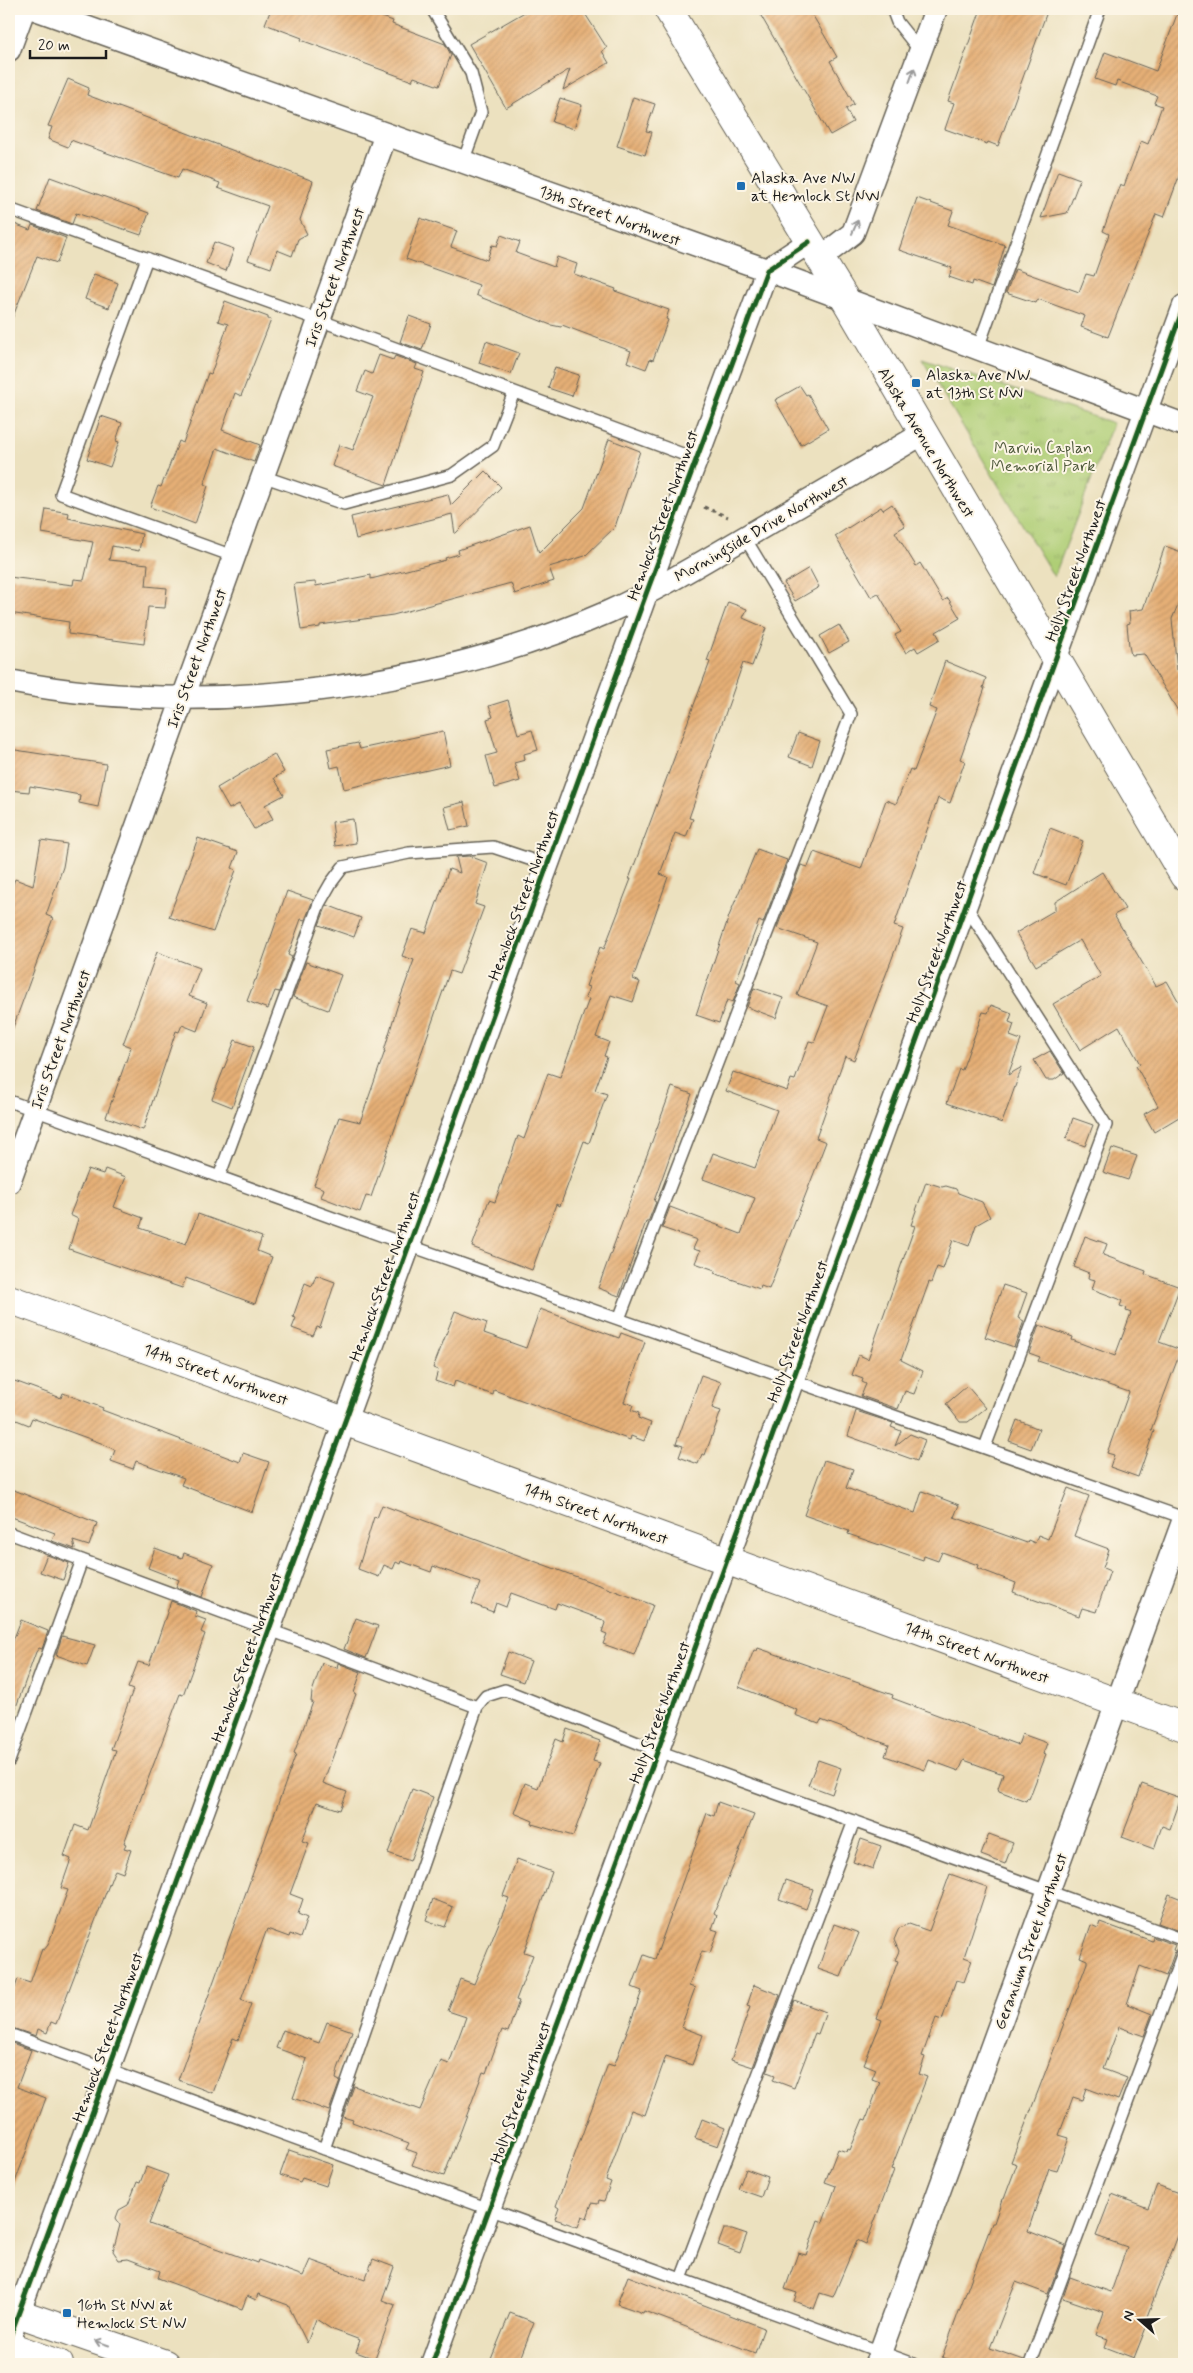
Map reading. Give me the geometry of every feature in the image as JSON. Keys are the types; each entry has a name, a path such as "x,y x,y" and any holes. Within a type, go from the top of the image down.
{"street":[{"path":"9,50 24,9"},
{"name":"13th Street Northwest","path":"35,9 766,270 1184,425"},
{"name":"Alaska Avenue Northwest","path":"668,9 845,299 922,434 1184,876"},
{"path":"766,270 853,233 936,9"},
{"name":"Iris Street Northwest","path":"9,1182 181,699 386,134"},
{"name":"Hemlock Street Northwest","path":"9,2339 13,2311 108,2071 408,1245 766,270"},
{"name":"Holly Street Northwest","path":"432,2364 658,1751 1184,306"},
{"name":"Morningside Drive Northwest","path":"9,681 94,693 181,699 329,688 426,671 540,639 582,623 646,594 922,434"},
{"name":"14th Street Northwest","path":"9,1299 1184,1727"},
{"name":"Geranium Street Northwest","path":"879,2358 1184,1518"},
{"path":"13,2311 165,2364"},
{"path":"9,2346 59,2364"}],"lane":[{"path":"432,9 471,73 481,112 463,162"},
{"path":"892,9 897,22 920,51"},
{"path":"978,348 1100,9"},
{"path":"9,209 319,320 696,459"},
{"path":"147,258 61,494 233,556"},
{"path":"262,476 344,504 452,475 493,446 514,392"},
{"path":"619,1319 850,714 745,538"},
{"path":"219,1177 319,904 330,883 343,867 409,853 493,847 547,865"},
{"path":"966,906 1106,1125 985,1448"},
{"path":"9,1101 408,1245 1184,1518"},
{"path":"9,1533 477,1707"},
{"path":"9,1761 82,1560"},
{"path":"324,2149 477,1707 486,1696 505,1690 658,1751 1184,1940"},
{"path":"681,2279 854,1821"},
{"path":"1030,2364 1184,1950"},
{"path":"9,2034 681,2279 879,2358 914,2364"}],"path":[{"path":"704,507 728,517"}],"green space":[{"name":"Marvin Caplan Memorial Park","path":"922,359 1113,423 1054,577"}],"building":[{"path":"271,9 361,9 393,21 392,24 445,44 451,55 439,86 414,77 412,81 301,40 302,38 265,24"},
{"path":"530,9 582,9 607,48 602,51 609,63 563,90 570,69 506,108 469,44"},
{"path":"757,9 809,9 837,57 830,61 854,104 846,109 853,122 830,135"},
{"path":"981,9 1048,9 998,146 945,129 954,103 948,101"},
{"path":"1179,9 1184,9 1184,163 1164,217 1156,214 1108,337 1081,327 1085,316 1038,299 1036,303 1006,293 1015,269 1079,292 1086,274 1094,276 1109,234 1103,231 1120,184 1124,186 1141,141 1148,144 1162,106 1154,103 1157,96 1117,81 1115,86 1095,79 1105,52 1156,71"},
{"path":"68,79 89,88 87,95 313,181 300,220 307,234 298,239 292,256 277,250 271,268 248,260 268,206 218,188 220,183 182,169 178,178 71,140 68,147 48,139 52,127 48,126"},
{"path":"633,97 655,104 646,131 652,132 645,155 617,146"},
{"path":"560,98 582,105 574,129 552,122"},
{"path":"1058,171 1080,179 1067,213 1041,218"},
{"path":"50,177 149,213 141,235 76,213 72,224 37,211"},
{"path":"917,198 953,211 948,225 1005,245 992,288 973,281 972,285 949,277 952,268 899,250"},
{"path":"420,218 457,231 451,247 487,260 492,245 497,246 501,235 520,242 516,253 554,267 557,257 577,264 574,274 669,310 666,319 668,320 653,360 650,359 646,369 627,362 631,351 562,325 561,327 551,325 480,297 476,295 479,285 406,259"},
{"path":"9,222 30,230 32,225 66,238 57,263 37,256 10,324"},
{"path":"214,242 234,249 226,271 206,263"},
{"path":"94,274 118,283 109,308 85,299"},
{"path":"225,301 268,317 271,320 241,396 235,393 222,430 260,445 254,462 217,448 204,484 208,486 195,524 150,507 158,486 161,487 179,441 183,443 208,373 211,374 228,324 218,321"},
{"path":"409,316 431,324 422,350 400,342"},
{"path":"486,341 519,353 511,374 479,363"},
{"path":"379,355 393,360 395,356 417,364 415,369 424,372 386,485 332,466 339,445 353,450 373,397 357,391 365,371 372,374"},
{"path":"555,367 579,375 572,396 548,388"},
{"path":"800,386 806,395 808,394 828,429 801,445 775,400"},
{"path":"101,416 122,423 116,441 119,442 110,467 87,459"},
{"path":"609,439 640,451 615,527 585,556 549,567 554,581 515,594 511,583 393,615 320,625 320,627 301,630 294,584 315,582 316,586 371,575 371,579 446,560 445,558 459,554 458,550 530,525 539,553 584,508"},
{"path":"485,471 501,487 455,534 452,514 356,539 351,517 448,494 451,505"},
{"path":"892,504 905,526 895,532 916,566 920,563 943,601 948,598 960,618 936,632 940,639 918,652 915,647 906,653 895,635 901,632 878,593 871,597 835,536 881,507 883,510"},
{"path":"46,509 69,513 68,518 142,534 139,551 112,546 109,560 148,564 146,586 167,588 165,608 148,607 144,644 68,634 69,622 9,613 9,577 73,585 74,579 84,580 93,542 42,533"},
{"path":"1165,546 1184,553 1184,590 1172,619 1177,670 1184,665 1184,721 1144,654 1131,655 1129,646 1127,624 1130,623 1129,611 1143,609"},
{"path":"809,568 819,587 795,601 784,583"},
{"path":"728,602 747,609 743,618 766,628 752,666 743,663 689,818 693,819 686,837 675,833 660,874 668,877 633,979 640,982 633,1002 611,995 596,1037 609,1042 604,1056 607,1057 595,1090 607,1094 589,1143 584,1141 560,1206 556,1204 532,1270 472,1247 489,1200 495,1202 518,1136 524,1139 548,1073 560,1077 589,999 585,998 589,987 586,986 600,947 604,949 631,879 629,879 710,662 707,661"},
{"path":"839,625 849,642 829,653 820,636"},
{"path":"945,661 986,678 983,688 985,688 960,759 965,761 950,803 938,798 894,926 903,929 854,1060 845,1056 816,1138 826,1142 769,1289 761,1286 760,1289 714,1273 715,1270 695,1263 700,1251 693,1249 697,1240 662,1228 670,1207 741,1234 755,1198 703,1179 713,1153 755,1168 777,1110 726,1091 733,1072 787,1091 791,1079 795,1080 809,1041 814,1042 828,1006 797,995 817,942 777,928 801,865 808,867 814,852 861,869 886,800 896,804 910,769 914,771 937,710 929,707"},
{"path":"508,700 518,734 532,730 538,750 524,754 525,760 514,763 520,781 495,788 486,756 497,753 487,719 493,717 489,706"},
{"path":"443,731 450,765 344,789 339,766 331,768 327,749 358,743 360,749"},
{"path":"798,733 820,741 812,766 789,757"},
{"path":"9,749 106,764 98,807 79,803 80,795 30,786 29,792 9,790"},
{"path":"274,754 284,772 274,778 284,795 265,805 273,819 254,829 239,804 229,809 217,788"},
{"path":"464,802 469,826 450,830 444,807"},
{"path":"353,819 356,843 335,846 332,822"},
{"path":"1050,828 1083,841 1066,885 1034,873"},
{"path":"198,838 238,852 232,868 236,870 213,932 169,917"},
{"path":"41,840 67,844 63,867 46,915 53,918 11,1033 9,1033 9,895 15,879 33,886"},
{"path":"757,849 787,860 763,923 759,921 736,981 740,983 733,1002 727,1000 719,1023 696,1015 729,916"},
{"path":"469,856 488,863 475,904 484,907 459,974 450,971 371,1197 366,1196 360,1212 321,1197 324,1189 314,1185 339,1117 360,1122 414,960 402,956 412,929 426,933 449,869 460,873 456,857"},
{"path":"1102,872 1125,909 1114,915 1156,986 1167,981 1184,1011 1184,1114 1154,1132 1144,1114 1158,1106 1136,1066 1140,1064 1119,1026 1080,1050 1053,1004 1101,976 1080,940 1036,966 1016,933 1055,910 1055,902"},
{"path":"287,891 313,900 305,920 301,919 288,955 292,957 279,992 275,991 268,1009 247,1001"},
{"path":"327,905 361,918 354,937 319,925"},
{"path":"157,952 200,968 189,996 207,1003 197,1031 182,1025 179,1032 176,1031 143,1130 106,1117 131,1047 123,1044"},
{"path":"306,962 341,975 328,1010 293,997"},
{"path":"754,988 783,998 776,1018 747,1007"},
{"path":"991,1005 1012,1013 1009,1022 1014,1024 1010,1036 1021,1040 1008,1075 1022,1067 1002,1123 947,1103 959,1069 962,1070 983,1012 988,1013"},
{"path":"235,1040 254,1047 232,1107 212,1099"},
{"path":"1050,1051 1064,1073 1054,1080 1046,1080 1034,1060"},
{"path":"672,1087 692,1094 654,1201 656,1202 648,1222 646,1222 619,1296 598,1288"},
{"path":"1073,1118 1093,1125 1085,1146 1066,1139"},
{"path":"1112,1148 1137,1156 1128,1180 1103,1172"},
{"path":"88,1169 103,1174 105,1169 126,1177 114,1207 143,1218 140,1228 186,1244 198,1214 262,1237 257,1251 272,1257 255,1304 186,1278 182,1288 69,1249 78,1219 70,1215"},
{"path":"926,1182 956,1189 958,1193 982,1202 990,1217 976,1225 969,1246 953,1240 943,1269 937,1267 931,1283 929,1282 901,1360 923,1371 914,1394 905,1391 898,1409 861,1396 866,1384 862,1382 863,1379 852,1375 859,1355 868,1359 915,1226 911,1225"},
{"path":"1085,1236 1107,1244 1103,1255 1146,1271 1145,1274 1180,1287 1159,1342 1181,1350 1151,1430 1154,1431 1138,1477 1110,1467 1114,1455 1107,1453 1129,1392 1038,1361 1040,1357 1029,1353 1039,1325 1073,1337 1072,1340 1115,1356 1131,1313 1126,1311 1127,1308 1120,1306 1122,1301 1119,1299 1092,1289 1095,1280 1088,1278 1089,1273 1074,1267"},
{"path":"316,1275 335,1282 320,1328 317,1327 313,1336 292,1328 296,1318 293,1317 305,1283 312,1286"},
{"path":"1003,1285 1027,1293 1018,1318 1024,1321 1014,1347 985,1337"},
{"path":"540,1309 619,1338 621,1333 645,1342 624,1402 633,1405 631,1410 639,1413 638,1418 651,1423 644,1441 631,1436 630,1440 494,1390 493,1395 455,1381 453,1387 435,1381 438,1370 433,1368 455,1311 487,1323 484,1333 526,1348"},
{"path":"701,1375 721,1382 712,1408 721,1411 705,1455 702,1454 698,1464 679,1457 683,1446 676,1444"},
{"path":"9,1379 61,1398 63,1393 103,1408 102,1410 240,1462 243,1453 269,1462 252,1512 181,1485 184,1478 136,1461 133,1469 111,1461 115,1450 101,1443 32,1418 29,1425 9,1417"},
{"path":"967,1386 986,1408 968,1422 960,1422 946,1404"},
{"path":"856,1411 893,1423 891,1427 901,1431 895,1446 910,1434 925,1440 917,1461 848,1436"},
{"path":"1017,1420 1039,1429 1031,1449 1009,1441"},
{"path":"824,1460 853,1469 846,1488 915,1513 922,1491 959,1505 954,1517 1027,1543 1028,1540 1035,1543 1038,1535 1048,1539 1068,1488 1089,1496 1074,1536 1109,1549 1103,1568 1110,1571 1096,1612 1082,1608 1079,1616 1013,1592 1016,1583 977,1568 978,1565 942,1552 938,1561 924,1556 923,1560 848,1534 849,1531 804,1515"},
{"path":"9,1488 97,1523 89,1546 73,1541 75,1549 52,1541 55,1533 9,1516"},
{"path":"382,1505 653,1605 634,1655 603,1644 607,1634 602,1632 605,1623 603,1620 557,1603 555,1609 511,1593 506,1607 496,1603 493,1612 472,1604 480,1583 433,1566 431,1572 401,1561 400,1564 396,1562 393,1569 384,1565 379,1577 358,1569 374,1517 377,1518"},
{"path":"155,1548 182,1558 184,1553 213,1564 202,1597 176,1587 179,1580 148,1568"},
{"path":"47,1555 69,1563 63,1580 40,1572"},
{"path":"171,1601 196,1611 195,1616 206,1620 201,1632 205,1634 183,1695 180,1694 124,1843 126,1844 124,1848 131,1850 123,1873 115,1870 113,1874 56,2024 51,2022 47,2033 38,2029 36,2036 9,2027 9,1988 14,1990 18,1979 30,1983 42,1949 44,1950 48,1945 68,1890 61,1888 71,1859 64,1856 75,1825 88,1830 116,1750 111,1749 133,1690 128,1688 138,1662 149,1665"},
{"path":"356,1618 378,1626 366,1658 344,1649"},
{"path":"21,1620 48,1631 42,1649 39,1648 36,1652 11,1721 9,1720 9,1651"},
{"path":"62,1636 95,1645 87,1666 56,1655"},
{"path":"758,1648 893,1695 892,1698 1018,1745 1022,1734 1047,1743 1043,1754 1046,1755 1029,1799 1027,1798 1026,1801 999,1791 998,1788 1003,1774 964,1760 959,1771 929,1760 925,1770 885,1756 889,1745 821,1720 819,1724 795,1715 797,1710 739,1687 754,1650 757,1651"},
{"path":"508,1652 531,1661 523,1682 500,1674"},
{"path":"322,1663 337,1668 338,1663 361,1672 354,1693 356,1694 323,1783 347,1792 340,1810 317,1802 302,1841 309,1843 290,1894 303,1899 298,1914 307,1918 300,1938 290,1934 289,1937 267,1929 241,2000 251,2004 238,2040 233,2038 213,2093 178,2080 296,1754 294,1753 313,1702 311,1702 312,1692"},
{"path":"567,1729 600,1741 593,1761 600,1763 573,1836 532,1824 533,1821 514,1813 525,1783 538,1788 556,1739 563,1742"},
{"path":"818,1760 841,1768 832,1794 808,1785"},
{"path":"1142,1784 1181,1798 1170,1829 1162,1826 1154,1849 1122,1837"},
{"path":"412,1789 433,1797 410,1861 388,1853"},
{"path":"718,1802 754,1815 714,1913 717,1915 712,1929 718,1931 710,1953 702,1951 689,1986 695,1988 681,2027 703,2035 692,2065 666,2056 645,2115 631,2110 606,2180 611,2182 604,2201 599,2200 598,2204 592,2203 587,2218 582,2216 578,2227 555,2219 559,2208 556,2206 608,2064 614,2066 642,1991 632,1987 644,1955 655,1959 707,1813 714,1816"},
{"path":"989,1834 1013,1843 1005,1864 981,1855"},
{"path":"861,1839 881,1846 873,1869 853,1862"},
{"path":"517,1859 552,1872 524,1952 533,1955 516,2000 519,2001 508,2032 502,2030 486,2073 483,2072 444,2176 412,2165 417,2153 406,2149 409,2143 343,2117 354,2086 420,2110 441,2061 449,2064 466,2017 448,2011 460,1979 474,1984 509,1898 503,1896"},
{"path":"950,1874 987,1887 964,1957 972,1960 964,1982 956,1980 942,2020 936,2018 922,2056 925,2057 919,2074 927,2077 891,2169 894,2170 866,2244 857,2240 833,2297 820,2293 814,2309 794,2301 797,2293 785,2289 798,2253 806,2255 818,2220 823,2222 836,2186 825,2182 838,2149 847,2152 848,2149 850,2150 863,2119 866,2120 880,2082 872,2079 876,2069 864,2064 882,2020 877,2018 898,1961 895,1960 899,1951 894,1940 899,1928 909,1924 929,1931"},
{"path":"786,1880 813,1889 806,1909 779,1899"},
{"path":"1169,1894 1184,1900 1184,1920 1180,1931 1158,1923"},
{"path":"433,1899 453,1907 445,1927 426,1920"},
{"path":"1100,1922 1152,1941 1153,1937 1175,1945 1173,1950 1175,1951 1166,1976 1140,1966 1127,2004 1152,2014 1144,2036 1119,2027 1103,2069 1127,2078 1118,2100 1086,2088 1082,2100 1073,2097 1059,2135 1069,2138 1057,2170 1049,2168 1028,2231 1066,2246 1048,2294 1016,2282 990,2348 1024,2360 1023,2364 961,2364 942,2357 992,2223 994,2223 1017,2164 1011,2162 1087,1963 1087,1960 1080,1957 1091,1925 1098,1928"},
{"path":"834,1924 859,1933 841,1977 818,1969"},
{"path":"754,1985 780,1995 753,2067 731,2060 750,2007 747,2006"},
{"path":"794,2000 826,2012 818,2034 815,2033 794,2088 773,2080 775,2075 767,2072"},
{"path":"327,2022 352,2031 338,2069 336,2079 340,2081 329,2111 293,2098 307,2059 276,2048 283,2030 319,2043"},
{"path":"9,2042 31,2050 17,2087 46,2098 11,2193 9,2193"},
{"path":"702,2119 725,2128 718,2146 695,2138"},
{"path":"289,2150 333,2165 326,2186 302,2178 300,2182 280,2175"},
{"path":"146,2167 168,2175 149,2224 257,2263 258,2260 303,2276 310,2260 365,2280 373,2259 394,2267 382,2300 395,2305 375,2359 356,2352 360,2340 331,2329 316,2319 307,2343 288,2305 258,2294 256,2300 247,2296 242,2309 158,2278 160,2271 128,2259 119,2260 113,2251 120,2225 116,2218 119,2210 128,2205 137,2182 140,2183"},
{"path":"746,2169 768,2177 761,2197 738,2189"},
{"path":"1157,2185 1184,2195 1184,2220 1146,2319 1149,2320 1134,2358 1105,2347 1108,2339 1096,2335 1104,2312 1063,2298 1070,2277 1111,2292 1127,2247 1096,2236 1112,2194 1148,2208"},
{"path":"724,2229 732,2229 747,2234 740,2253 718,2245"},
{"path":"628,2276 764,2328 755,2353 644,2311 643,2313 617,2304"},
{"path":"510,2313 534,2322 518,2364 489,2364"}],"cycle path":[{"path":"9,2339 646,594 767,270 809,242"},
{"path":"432,2364 1184,306"}],"place":[{"name":"Alaska Ave NW at Hemlock St NW","path":"741,186"},
{"name":"Alaska Ave NW at 13th St NW","path":"916,383"},
{"name":"16th St NW at Hemlock St NW","path":"67,2313"}]}
